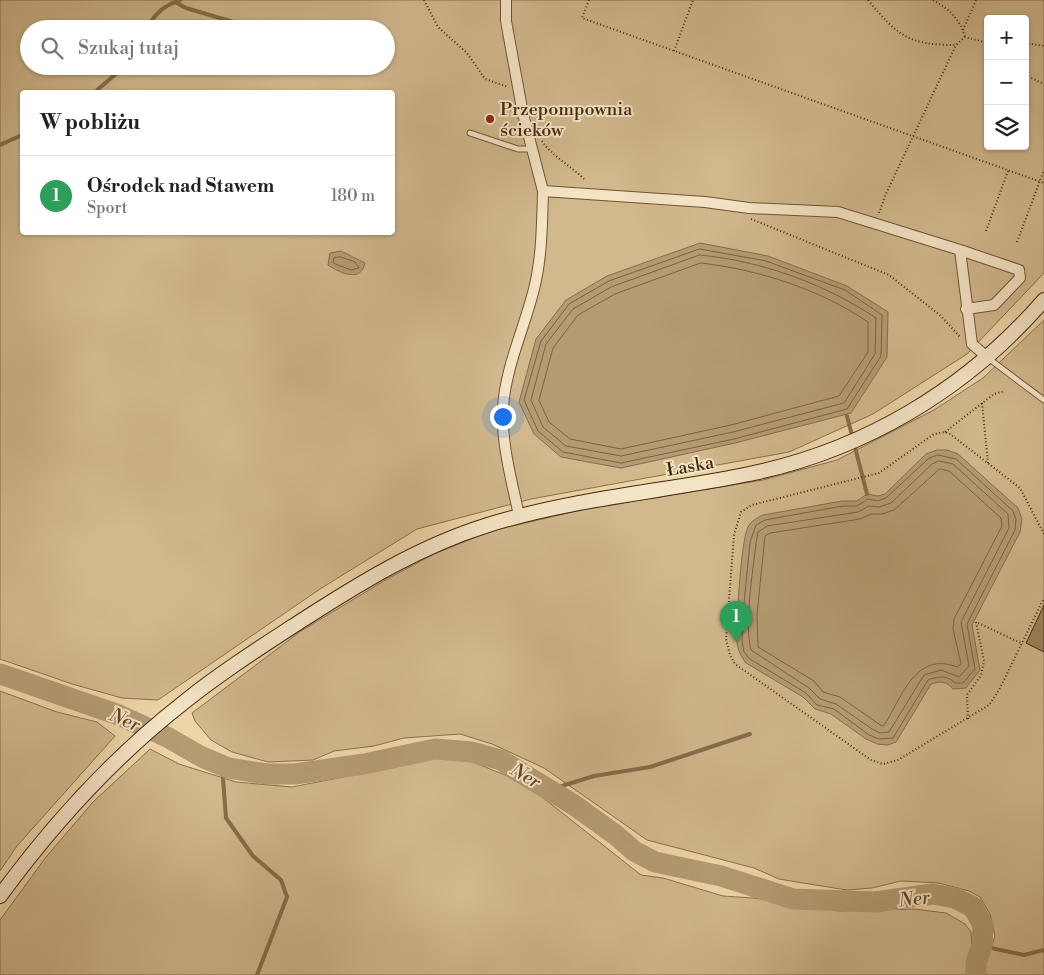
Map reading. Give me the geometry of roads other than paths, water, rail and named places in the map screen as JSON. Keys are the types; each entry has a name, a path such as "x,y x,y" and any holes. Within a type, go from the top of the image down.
{"main road":[{"name":"Łaska","path":"0,896 55,827 129,750 183,703 232,666 314,613 424,549 471,530 519,516 744,475 794,463 843,445 869,434 925,403 1023,324 1044,300"}],"street":[{"path":"506,0 510,44 532,149 543,191 539,264 524,324 508,373 503,403 503,435 519,516"},
{"path":"543,191 705,202 749,208 838,212 876,222 1019,270 1020,278 994,305 966,309"},
{"path":"960,250 966,309 972,344 984,355"}],"lane":[{"path":"470,133 518,149 532,149"},
{"path":"984,355 1044,400"}],"water":[{"path":"700,243 768,256 847,286 888,312 887,357 851,413 735,443 621,468 561,457 534,434 519,402 536,339 566,300 607,276"},
{"path":"341,251 365,263 359,273 355,275 344,273 328,265 330,253"},
{"path":"937,450 947,450 958,454 1018,508 1022,519 1020,532 972,625 980,670 966,688 953,689 943,682 931,684 896,742 888,745 877,744 866,739 831,714 815,709 803,697 746,663 737,645 739,583 745,535 751,523 763,515 842,501 857,501 867,494 878,496 885,494 926,454"}],"waterway":[{"path":"152,20 160,11 180,0"},
{"path":"175,2 186,8 227,20"},
{"path":"97,90 115,75"},
{"path":"0,145 20,136"},
{"path":"847,416 867,494"},
{"name":"Ner","path":"0,674 119,715 228,768 267,774 295,774 364,764 435,749 472,752 501,760 574,805 617,836 634,851 655,862 721,876 793,899 875,902 933,894 955,898 973,907 983,925 982,946 976,962 976,975"},
{"path":"549,790 594,776 650,767 750,734"},
{"path":"222,765 226,818 253,856 281,880 287,897 257,975"},
{"path":"982,946 1024,955 1044,950"}],"place":[{"name":"Przepompownia ścieków","path":"490,119"},
{"name":"Ośrodek nad Stawem","path":"736,642"}]}
